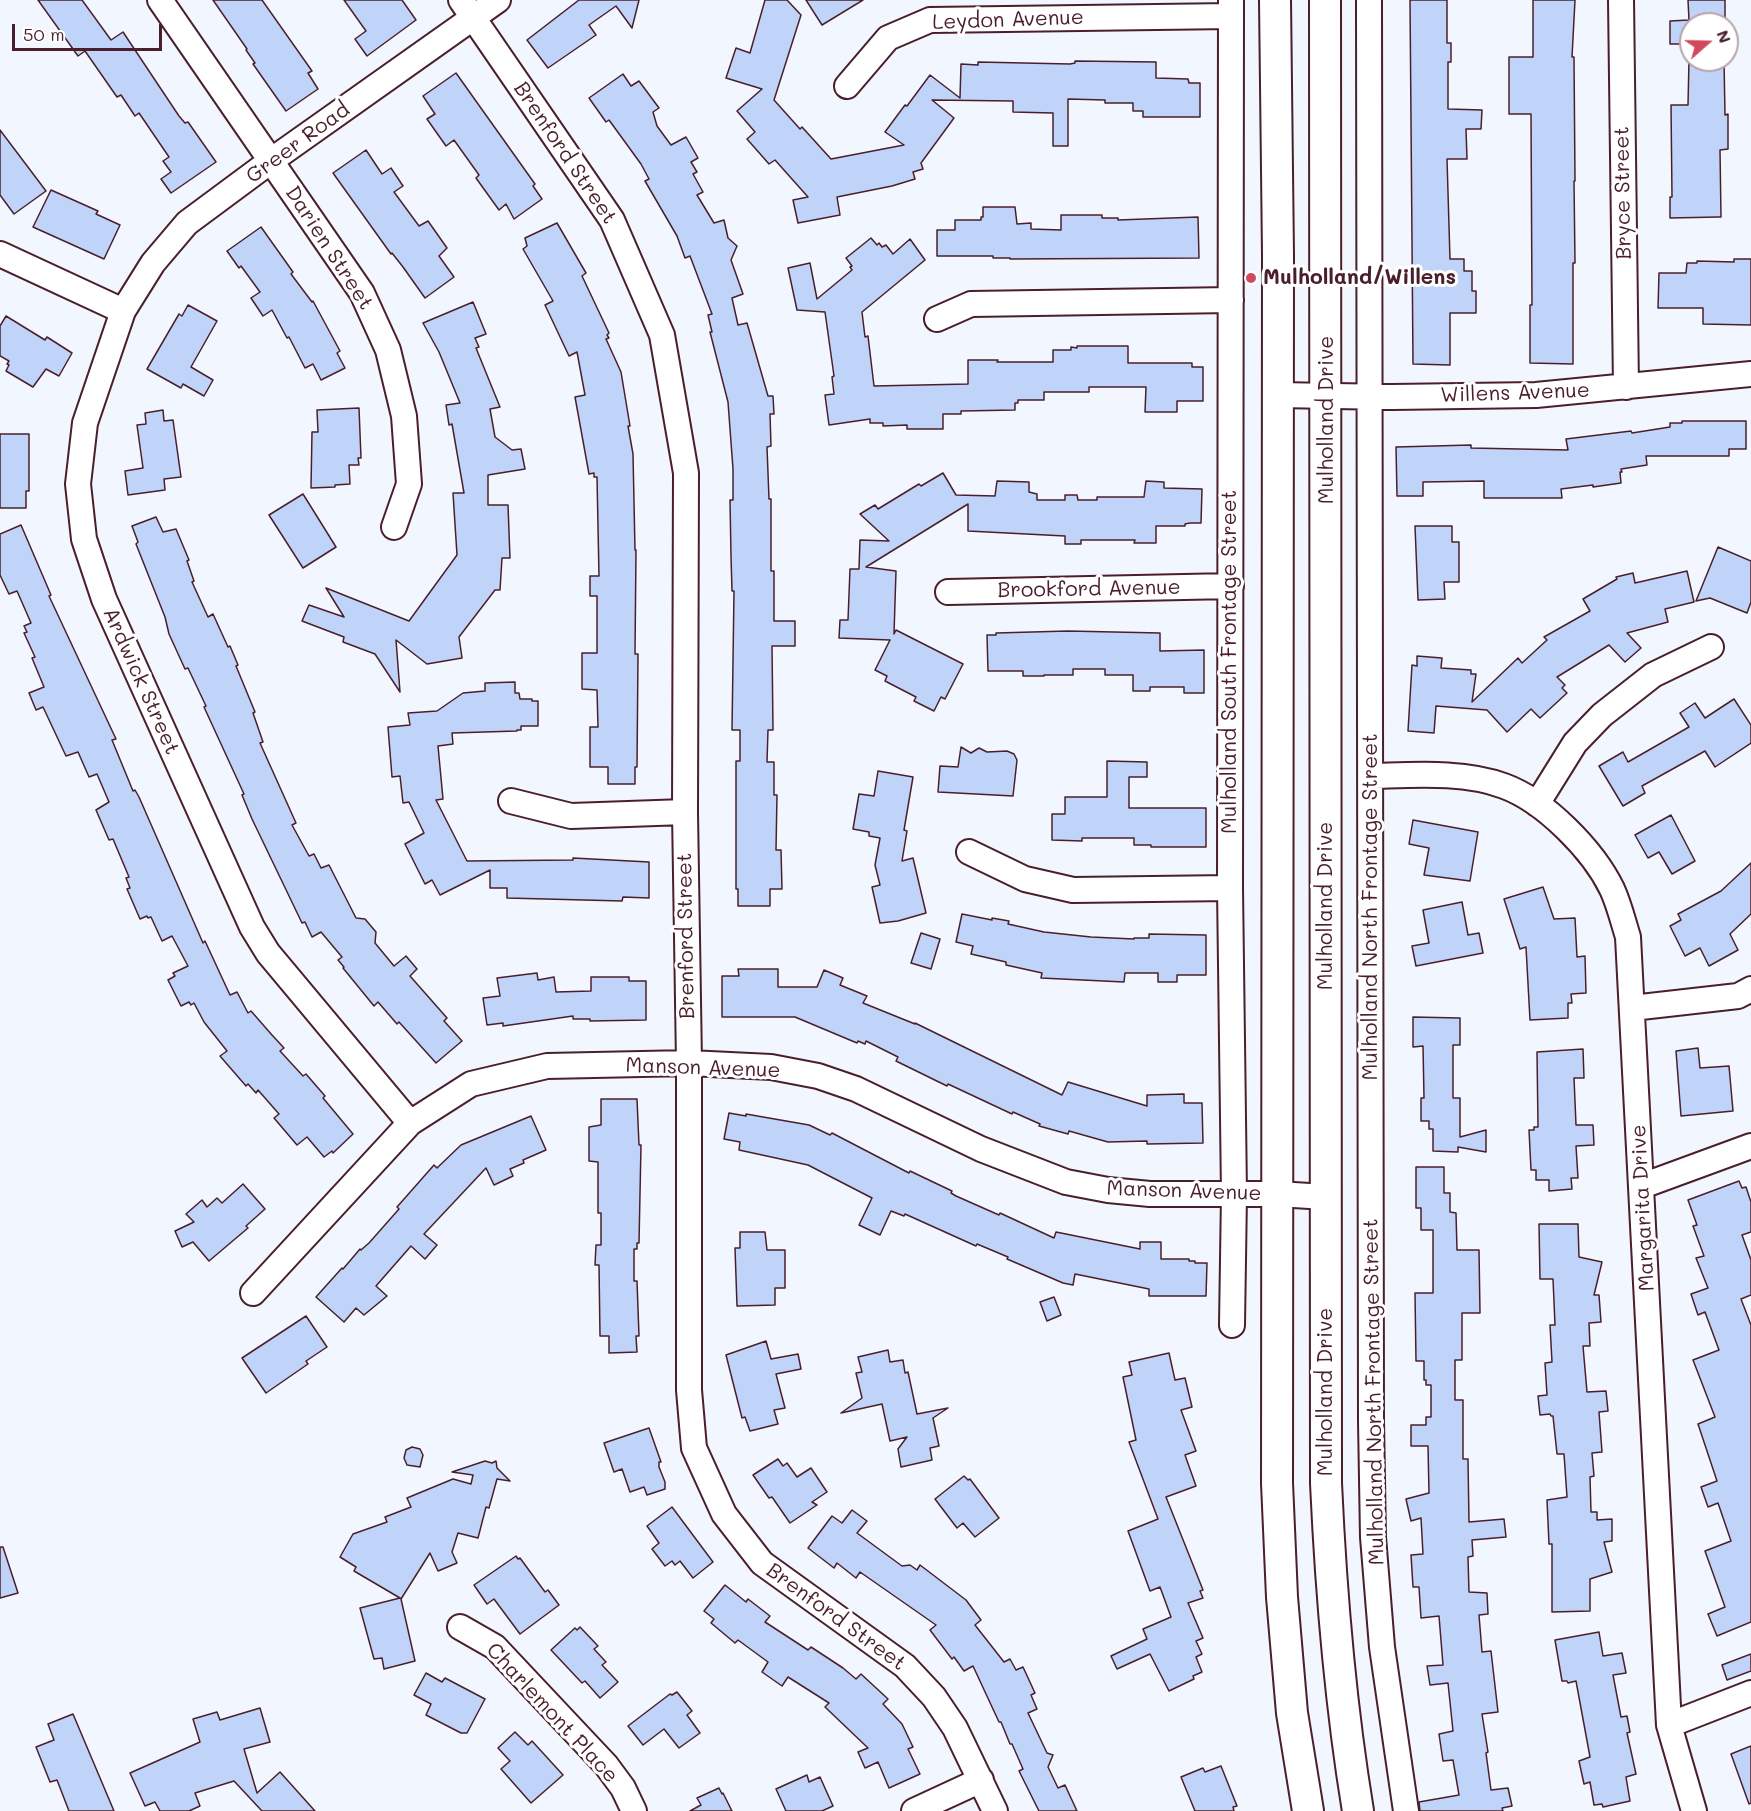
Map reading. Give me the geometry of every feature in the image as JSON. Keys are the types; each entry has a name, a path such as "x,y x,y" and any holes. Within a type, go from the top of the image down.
{"main road":[{"path":"1275,0 1277,1483 1282,1597 1293,1713 1308,1811"},
{"name":"Mulholland Drive","path":"1326,0 1325,1410 1328,1539 1336,1650 1358,1811"}],"street":[{"name":"Darien Street","path":"160,0 362,293 388,350 404,416 409,484 394,527"},
{"name":"Greer Road","path":"123,312 153,262 187,223 468,9 498,0"},
{"name":"Mulholland North Frontage Street","path":"1370,0 1371,1421 1374,1537 1382,1647 1406,1811"},
{"name":"Bryce Street","path":"1621,0 1626,387"},
{"name":"Leydon Avenue","path":"847,86 888,38 930,20 1231,8"},
{"name":"Mulholland South Frontage Street","path":"1231,8 1230,888 1234,1194 1232,1325"},
{"name":"Brenford Street","path":"468,9 612,220 662,335 686,473 685,812 689,1390 694,1448 724,1514 762,1563 905,1666 934,1697 955,1728 995,1811"},
{"path":"0,254 123,312"},
{"path":"937,319 971,304 1231,300"},
{"name":"Ardwick Street","path":"123,312 85,423 78,484 84,539 104,599 252,927 268,953 410,1123"},
{"name":"Willens Avenue","path":"1277,395 1327,397 1536,395 1751,374"},
{"name":"Brookford Avenue","path":"948,592 1231,586"},
{"path":"1537,804 1575,743 1602,715 1653,675 1711,647"},
{"name":"Margarita Drive","path":"1372,776 1466,777 1504,786 1537,804 1586,847 1612,889 1628,937 1669,1725 1694,1811"},
{"path":"511,801 572,816 685,812"},
{"path":"969,852 1025,879 1073,890 1230,888"},
{"path":"1632,1008 1738,996 1751,989"},
{"name":"Manson Avenue","path":"253,1293 410,1123 471,1084 548,1066 688,1063 771,1066 818,1076 856,1089 981,1149 1066,1182 1108,1190 1150,1194 1277,1194 1326,1197"},
{"path":"1642,1186 1751,1146"},
{"name":"Charlemont Place","path":"460,1627 495,1647 519,1672 606,1765 623,1788 633,1811"},
{"path":"1669,1725 1751,1693"},
{"path":"914,1811 981,1780"}],"building":[{"path":"38,0 82,0 111,40 123,32 179,116 185,123 188,122 216,162 171,193 161,179 171,172 163,161 169,157 139,113 135,116 121,95 117,97 85,51 78,56"},
{"path":"213,0 262,0 312,71 308,73 318,89 286,111"},
{"path":"344,0 402,0 416,20 367,56 355,39 366,31"},
{"path":"579,0 639,0 632,28 616,6 589,25 596,35 548,68 527,40"},
{"path":"765,0 787,0 801,15 774,100 831,159 904,145 885,132 930,75 960,98 961,64 978,65 978,62 1070,64 1075,61 1156,62 1156,78 1188,79 1189,83 1200,83 1200,117 1143,117 1143,111 1133,111 1133,103 1068,99 1068,146 1053,146 1053,113 1013,112 1013,101 932,100 954,118 921,163 923,169 913,172 915,179 837,197 840,215 798,223 793,200 808,197 775,160 769,164 747,139 755,132 737,111 762,89 726,78 736,48 750,53"},
{"path":"806,0 863,0 822,25"},
{"path":"1410,0 1447,0 1447,43 1451,43 1451,62 1448,62 1448,109 1482,110 1481,129 1466,129 1467,159 1447,159 1450,259 1464,259 1464,271 1472,271 1472,291 1476,291 1476,313 1450,313 1450,365 1413,364"},
{"path":"1533,0 1575,0 1572,57 1574,57 1575,181 1573,364 1530,363 1531,114 1509,114 1509,57 1533,57"},
{"path":"1688,0 1725,0 1725,12 1689,12"},
{"path":"1670,21 1679,21 1679,44 1670,44"},
{"path":"1689,72 1724,72 1728,149 1720,150 1721,217 1670,218 1670,197 1672,197 1671,105 1688,105"},
{"path":"456,73 535,184 533,186 542,199 514,219 506,204 499,210 476,178 479,175 454,140 446,146 427,119 435,114 423,96"},
{"path":"623,74 631,86 639,81 659,108 653,112 657,126 671,145 686,137 698,158 691,162 697,172 693,174 703,192 697,195 714,223 724,220 728,238 737,246 731,260 743,294 732,298 738,325 747,323 768,396 773,396 774,414 770,414 771,446 767,447 769,499 771,499 771,571 774,571 774,621 795,621 795,646 772,646 773,730 768,730 767,762 774,762 774,795 777,795 776,850 781,850 782,889 770,889 770,906 738,906 738,889 736,889 736,761 740,761 740,730 732,730 734,591 732,591 730,500 733,500 733,469 728,402 710,332 712,332 708,315 712,314 690,256 685,258 677,236 645,181 649,179 641,164 609,120 606,122 589,98"},
{"path":"0,130 46,191 14,214 0,195"},
{"path":"366,150 382,174 391,168 403,186 394,192 419,226 428,221 447,248 439,256 454,277 425,298 333,173"},
{"path":"51,190 98,211 96,214 120,225 104,259 33,227"},
{"path":"983,207 1015,207 1017,224 1031,223 1031,229 1061,230 1061,215 1102,215 1102,218 1118,218 1118,220 1198,217 1199,258 1010,259 993,258 993,256 937,256 937,230 955,230 955,220 981,220"},
{"path":"557,223 586,273 582,276 609,333 607,335 609,338 606,339 621,372 630,426 628,426 633,454 636,550 635,654 638,654 635,784 608,784 608,767 590,767 590,727 598,727 597,690 582,689 582,653 597,653 597,596 590,596 590,576 599,576 597,477 594,477 594,473 589,474 575,397 585,395 577,352 569,356 545,305 553,301 523,249 527,246 525,238"},
{"path":"261,227 293,272 291,274 313,301 340,351 337,353 345,368 321,380 313,364 305,368 272,310 263,316 251,298 260,292 227,251"},
{"path":"871,238 877,245 879,243 882,247 886,245 893,254 910,239 925,260 862,312 865,337 868,336 874,386 968,384 968,360 1053,362 1053,350 1071,350 1071,347 1077,348 1077,346 1128,346 1128,363 1192,363 1192,367 1203,367 1203,401 1177,401 1177,412 1145,412 1146,387 1089,387 1089,392 1044,392 1044,400 1018,400 1018,403 1015,403 1015,410 961,411 961,414 943,414 943,429 907,429 907,425 883,426 883,423 870,423 870,419 829,425 825,395 834,394 832,377 834,376 825,312 797,310 788,268 810,263 817,299 852,270 846,258"},
{"path":"1734,259 1751,259 1751,325 1703,324 1703,308 1658,308 1659,273 1686,273 1687,263 1734,262"},
{"path":"473,302 486,334 475,338 479,347 476,348 500,407 490,409 495,437 512,450 521,449 525,469 488,475 488,505 508,505 510,558 502,558 500,590 495,590 459,637 462,658 427,664 396,640 400,692 375,654 343,642 344,637 302,621 309,605 344,617 326,588 409,621 457,555 453,493 464,493 452,424 449,425 446,405 460,403 439,352 423,323"},
{"path":"188,305 217,321 191,367 213,380 204,396 183,384 181,388 147,369 179,314 182,316"},
{"path":"6,316 45,340 47,337 72,353 59,376 46,369 33,387 6,371 9,361 0,356 0,326"},
{"path":"359,408 361,458 358,458 359,465 349,465 350,484 311,488 312,432 318,432 317,410"},
{"path":"163,410 164,421 173,420 181,477 164,479 165,490 128,495 125,471 143,468 137,425 146,424 145,413"},
{"path":"1682,421 1746,421 1746,449 1729,449 1729,456 1646,456 1647,465 1621,469 1621,483 1561,489 1562,498 1484,498 1484,481 1423,482 1423,496 1397,496 1396,447 1471,445 1471,448 1568,450 1566,439 1631,431 1632,433 1670,427 1670,423 1682,423"},
{"path":"0,434 29,434 29,491 26,491 26,508 0,508"},
{"path":"943,473 956,495 995,496 997,481 1029,482 1029,492 1037,494 1037,500 1065,500 1065,495 1077,495 1078,500 1097,500 1097,497 1144,497 1146,481 1164,482 1164,488 1202,489 1201,523 1190,523 1185,526 1156,526 1156,543 1134,543 1135,540 1081,540 1081,544 1065,544 1065,536 968,531 968,504 866,567 896,571 894,634 896,630 963,664 945,699 941,697 934,711 914,701 916,697 885,681 887,676 875,670 890,640 839,638 840,620 848,620 850,569 859,569 860,540 889,541 860,514 875,505 878,509 919,484 921,486"},
{"path":"303,494 336,547 303,568 269,515"},
{"path":"156,517 163,532 176,529 189,560 187,561 194,581 192,582 208,617 213,614 228,647 230,646 255,712 253,713 263,742 260,743 296,823 292,825 309,856 314,854 321,868 329,865 356,918 365,919 376,932 375,943 394,966 406,956 417,969 410,976 447,1018 444,1021 462,1041 436,1063 378,1002 374,1006 343,968 338,960 342,957 321,932 312,937 305,922 302,923 252,819 242,795 244,794 204,707 206,706 169,634 165,617 136,544 138,542 132,526"},
{"path":"21,525 51,595 49,596 116,739 112,740 133,791 135,790 139,797 203,943 205,941 230,995 237,992 248,1013 251,1011 284,1048 280,1051 303,1076 306,1074 353,1134 333,1153 332,1151 324,1157 307,1137 297,1145 274,1118 279,1114 258,1090 256,1093 248,1084 246,1086 220,1056 227,1051 204,1022 194,1003 191,1005 189,1002 181,1006 168,980 175,976 173,973 188,966 172,936 162,941 151,917 140,919 127,889 130,888 126,878 129,877 113,839 109,840 96,810 109,802 97,774 89,777 78,752 66,756 43,707 36,710 29,693 44,687 32,658 35,657 24,633 27,632 24,626 31,623 17,591 9,594 0,575 0,534"},
{"path":"1415,526 1452,526 1452,542 1459,542 1459,582 1444,582 1445,599 1418,600"},
{"path":"1718,547 1751,561 1751,602 1747,613 1710,598 1696,601"},
{"path":"1687,571 1694,602 1665,609 1668,622 1627,633 1641,648 1625,662 1609,645 1557,677 1565,685 1562,688 1567,693 1540,718 1531,709 1507,732 1487,710 1436,706 1434,733 1408,731 1412,665 1417,666 1417,656 1442,658 1441,668 1471,670 1471,674 1476,674 1472,702 1518,658 1522,663 1547,640 1544,637 1590,611 1583,599 1617,579 1616,577 1633,573 1635,583"},
{"path":"1068,631 1160,633 1160,651 1204,650 1204,693 1184,693 1184,687 1150,687 1150,691 1133,691 1133,675 1105,675 1105,669 1073,669 1073,675 1044,676 1023,676 1023,671 988,671 987,635"},
{"path":"515,682 515,693 519,693 520,699 538,701 538,726 521,726 521,730 517,731 452,733 453,744 438,746 443,799 436,800 467,861 573,860 573,858 649,862 649,898 623,897 622,901 507,898 507,888 490,888 490,870 440,895 432,880 425,884 405,844 424,833 409,802 403,803 400,776 392,777 388,727 410,725 408,713 437,711 463,693 485,691 485,683"},
{"path":"1734,699 1751,725 1751,743 1715,767 1705,751 1642,786 1645,793 1623,806 1599,766 1623,752 1628,762 1689,727 1680,713 1695,703 1705,718"},
{"path":"961,747 971,753 979,748 987,752 1007,751 1014,754 1017,760 1013,796 938,792 940,766 958,767"},
{"path":"1107,761 1147,762 1147,777 1129,777 1129,808 1206,808 1206,847 1134,845 1134,838 1052,840 1052,814 1065,814 1065,797 1107,797"},
{"path":"878,771 913,777 904,830 907,831 902,861 913,858 926,913 898,921 880,923 872,887 880,885 875,865 880,838 869,836 869,832 853,829 859,794 874,796"},
{"path":"1671,815 1695,861 1672,874 1659,852 1648,858 1635,835"},
{"path":"1413,820 1478,832 1470,881 1424,875 1429,848 1409,844"},
{"path":"1751,863 1751,914 1730,934 1738,950 1709,966 1700,948 1685,956 1670,926 1681,920 1678,914 1721,891"},
{"path":"1543,887 1554,919 1575,918 1577,957 1585,956 1586,993 1571,994 1572,1003 1568,1003 1568,1018 1530,1020 1526,947 1520,949 1504,899"},
{"path":"1462,902 1468,935 1479,933 1483,953 1416,966 1412,946 1429,943 1423,910"},
{"path":"962,914 1009,921 1008,924 1044,932 1091,937 1134,939 1149,938 1149,934 1206,935 1206,975 1177,975 1177,982 1158,982 1158,973 1125,973 1124,982 1041,978 1042,973 971,954 973,946 956,942"},
{"path":"921,933 940,939 931,969 911,963"},
{"path":"738,969 778,969 778,987 817,987 824,970 843,978 840,985 867,996 863,1003 915,1023 1062,1095 1068,1082 1147,1106 1147,1095 1184,1094 1184,1103 1202,1103 1203,1143 1108,1142 1069,1131 1068,1134 1039,1126 1040,1124 1013,1112 1012,1114 948,1084 947,1086 896,1061 898,1057 866,1041 865,1044 858,1041 857,1043 795,1017 722,1017 722,976 739,976"},
{"path":"537,973 538,980 554,977 556,992 591,991 591,977 629,977 629,981 646,981 646,1020 590,1021 590,1019 573,1019 573,1016 503,1026 503,1023 487,1025 483,998 500,996 497,978"},
{"path":"1413,1017 1460,1018 1460,1045 1453,1045 1453,1098 1460,1098 1460,1137 1486,1130 1486,1152 1458,1147 1458,1152 1433,1151 1433,1129 1429,1129 1429,1121 1421,1121 1421,1098 1424,1098 1423,1046 1413,1047"},
{"path":"1698,1048 1700,1068 1729,1066 1733,1111 1681,1116 1676,1051"},
{"path":"1583,1049 1584,1078 1574,1078 1576,1125 1593,1125 1594,1145 1576,1146 1578,1178 1571,1178 1572,1189 1549,1191 1549,1180 1536,1180 1536,1170 1531,1170 1529,1130 1538,1127 1537,1052"},
{"path":"601,1099 637,1099 639,1145 641,1145 639,1243 637,1243 637,1249 634,1249 634,1281 637,1281 639,1336 636,1336 637,1352 609,1353 609,1336 600,1336 599,1265 595,1265 596,1245 601,1245 601,1213 598,1213 598,1162 589,1161 589,1127 601,1125"},
{"path":"729,1113 809,1125 830,1135 832,1133 909,1173 910,1171 952,1191 951,1193 956,1196 1054,1238 1056,1232 1140,1249 1140,1242 1161,1242 1161,1259 1189,1259 1195,1263 1207,1263 1206,1296 1149,1296 1149,1289 1075,1274 1073,1285 1063,1283 977,1244 976,1246 905,1214 904,1216 891,1211 880,1235 859,1225 872,1198 808,1165 739,1150 740,1142 724,1139"},
{"path":"531,1116 546,1150 523,1160 524,1163 510,1169 513,1176 494,1185 486,1168 424,1234 437,1245 425,1259 411,1246 376,1286 387,1296 364,1315 356,1308 344,1322 316,1297 360,1249 369,1243 434,1165 437,1168 461,1145"},
{"path":"1416,1167 1444,1167 1444,1193 1450,1193 1450,1212 1456,1213 1457,1250 1479,1250 1480,1313 1462,1313 1462,1360 1455,1360 1455,1400 1463,1400 1463,1459 1468,1459 1469,1522 1504,1519 1506,1537 1472,1540 1473,1556 1468,1557 1469,1592 1487,1593 1488,1614 1479,1615 1482,1652 1491,1651 1498,1712 1482,1714 1491,1790 1508,1788 1512,1806 1502,1808 1503,1811 1420,1811 1419,1802 1459,1795 1453,1760 1443,1761 1439,1734 1453,1731 1448,1683 1430,1685 1427,1666 1443,1665 1439,1616 1421,1618 1419,1587 1413,1587 1411,1555 1423,1554 1421,1518 1411,1521 1406,1499 1429,1493 1428,1446 1411,1446 1411,1425 1426,1425 1426,1417 1431,1417 1431,1385 1426,1385 1426,1380 1424,1380 1424,1361 1416,1361 1415,1293 1433,1293 1433,1230 1421,1230 1421,1208 1416,1208"},
{"path":"1739,1181 1742,1188 1746,1187 1751,1202 1751,1232 1742,1235 1751,1260 1751,1295 1741,1299 1751,1325 1751,1622 1717,1636 1708,1614 1725,1607 1705,1551 1731,1541 1718,1503 1708,1507 1701,1487 1717,1481 1698,1424 1715,1417 1693,1360 1719,1350 1705,1312 1698,1315 1691,1294 1708,1288 1696,1258 1704,1256 1693,1226 1697,1225 1688,1200"},
{"path":"243,1184 265,1209 246,1226 248,1228 209,1261 193,1242 182,1247 175,1231 194,1222 186,1214 202,1200 207,1207 217,1198 222,1203"},
{"path":"1539,1224 1578,1224 1579,1257 1602,1262 1594,1295 1599,1295 1601,1322 1589,1323 1590,1346 1583,1346 1587,1392 1606,1391 1608,1411 1599,1412 1602,1452 1592,1453 1594,1476 1590,1477 1591,1512 1597,1512 1597,1520 1612,1519 1612,1541 1604,1542 1612,1572 1590,1579 1590,1611 1552,1612 1552,1544 1549,1544 1547,1500 1567,1497 1564,1454 1557,1454 1553,1416 1540,1415 1538,1396 1547,1395 1545,1363 1552,1362 1550,1325 1555,1325 1553,1279 1540,1279"},
{"path":"740,1232 765,1232 767,1250 785,1250 785,1288 775,1288 775,1305 737,1306 735,1248 740,1248"},
{"path":"1054,1297 1061,1315 1047,1321 1040,1302"},
{"path":"306,1316 327,1347 306,1361 308,1364 266,1393 242,1358"},
{"path":"766,1341 771,1359 798,1354 801,1369 776,1374 785,1408 774,1410 778,1424 750,1431 745,1417 742,1418 726,1355"},
{"path":"888,1350 890,1362 903,1360 905,1373 908,1372 917,1414 948,1408 933,1418 939,1446 930,1448 932,1460 901,1467 898,1449 907,1437 890,1441 882,1404 841,1413 862,1398 856,1373 862,1372 858,1357"},
{"path":"1169,1353 1175,1380 1185,1378 1192,1407 1181,1410 1196,1451 1185,1455 1196,1486 1166,1497 1203,1590 1200,1591 1203,1598 1188,1603 1203,1638 1196,1641 1202,1654 1196,1657 1202,1672 1193,1676 1194,1679 1169,1691 1150,1654 1117,1669 1111,1656 1147,1639 1143,1629 1171,1617 1160,1587 1150,1591 1128,1531 1158,1519 1129,1442 1136,1440 1123,1377 1132,1375 1129,1362"},
{"path":"649,1428 661,1462 659,1462 659,1467 665,1482 665,1489 647,1495 644,1487 630,1492 622,1469 614,1472 604,1443"},
{"path":"412,1447 420,1449 423,1455 420,1467 407,1465 404,1458 406,1450"},
{"path":"778,1459 783,1466 787,1463 797,1477 811,1468 827,1492 812,1502 817,1505 790,1523 753,1475"},
{"path":"485,1461 492,1463 496,1461 497,1468 510,1481 497,1479 489,1508 486,1507 478,1538 458,1533 452,1552 457,1563 438,1571 430,1553 401,1599 415,1661 384,1669 382,1658 374,1659 360,1608 400,1598 354,1571 356,1567 340,1557 353,1534 387,1522 385,1517 411,1507 407,1498 453,1479 471,1484 473,1475 452,1472"},
{"path":"964,1476 970,1479 999,1518 975,1537 963,1523 957,1528 935,1499"},
{"path":"672,1507 713,1562 693,1578 680,1561 675,1565 672,1561 665,1566 652,1549 659,1543 647,1526"},
{"path":"852,1510 867,1521 857,1533 902,1566 910,1565 917,1570 920,1565 966,1600 981,1620 975,1625 1004,1662 1010,1659 1016,1670 1023,1667 1035,1693 1031,1695 1037,1709 1028,1713 1047,1753 1053,1755 1048,1767 1058,1788 1065,1785 1077,1811 1039,1811 1019,1771 1023,1769 1012,1744 973,1666 964,1671 954,1657 952,1659 930,1630 936,1625 860,1572 856,1578 837,1563 834,1568 808,1548 832,1516 842,1523"},
{"path":"0,1547 3,1547 18,1593 0,1598"},
{"path":"516,1556 520,1558 545,1592 548,1590 559,1605 520,1634 494,1599 487,1604 474,1585"},
{"path":"725,1585 746,1602 748,1599 770,1616 765,1622 808,1650 811,1647 856,1679 861,1674 888,1699 883,1704 902,1724 913,1747 908,1749 920,1774 889,1788 878,1762 865,1768 858,1752 868,1748 825,1707 829,1703 788,1677 782,1686 762,1672 768,1662 738,1640 735,1643 711,1623 714,1619 704,1611"},
{"path":"580,1627 598,1646 594,1649 606,1662 602,1665 618,1682 600,1698 585,1681 582,1683 551,1650 575,1628 577,1630"},
{"path":"1599,1632 1603,1656 1622,1653 1626,1673 1613,1675 1621,1717 1627,1716 1630,1732 1627,1733 1636,1774 1626,1777 1630,1801 1603,1807 1602,1804 1594,1805 1590,1782 1584,1784 1579,1761 1590,1757 1576,1681 1568,1683 1562,1681 1555,1640"},
{"path":"1751,1654 1751,1671 1727,1680 1722,1665"},
{"path":"426,1673 442,1682 445,1678 485,1699 467,1733 461,1733 426,1715 431,1704 414,1695"},
{"path":"677,1692 692,1711 687,1715 700,1733 679,1748 664,1729 643,1745 628,1726 670,1694"},
{"path":"260,1708 270,1742 244,1749 257,1793 280,1772 315,1811 262,1811 234,1781 195,1793 200,1806 189,1811 160,1811 155,1802 145,1806 130,1773 200,1742 193,1719 217,1712 220,1720"},
{"path":"73,1714 114,1811 69,1811 57,1780 50,1782 36,1747 54,1740 48,1724"},
{"path":"515,1732 528,1745 532,1741 563,1775 531,1803 501,1769 510,1761 498,1748"},
{"path":"1751,1746 1751,1803 1749,1804 1731,1754"},
{"path":"1221,1766 1237,1806 1233,1807 1234,1811 1195,1811 1181,1777 1203,1768 1205,1772"},
{"path":"807,1775 809,1782 820,1777 833,1806 822,1811 786,1811 776,1789"},
{"path":"719,1788 732,1811 690,1811 701,1805 697,1798"}],"place":[{"name":"Mulholland/Willens","path":"1251,278"}]}
